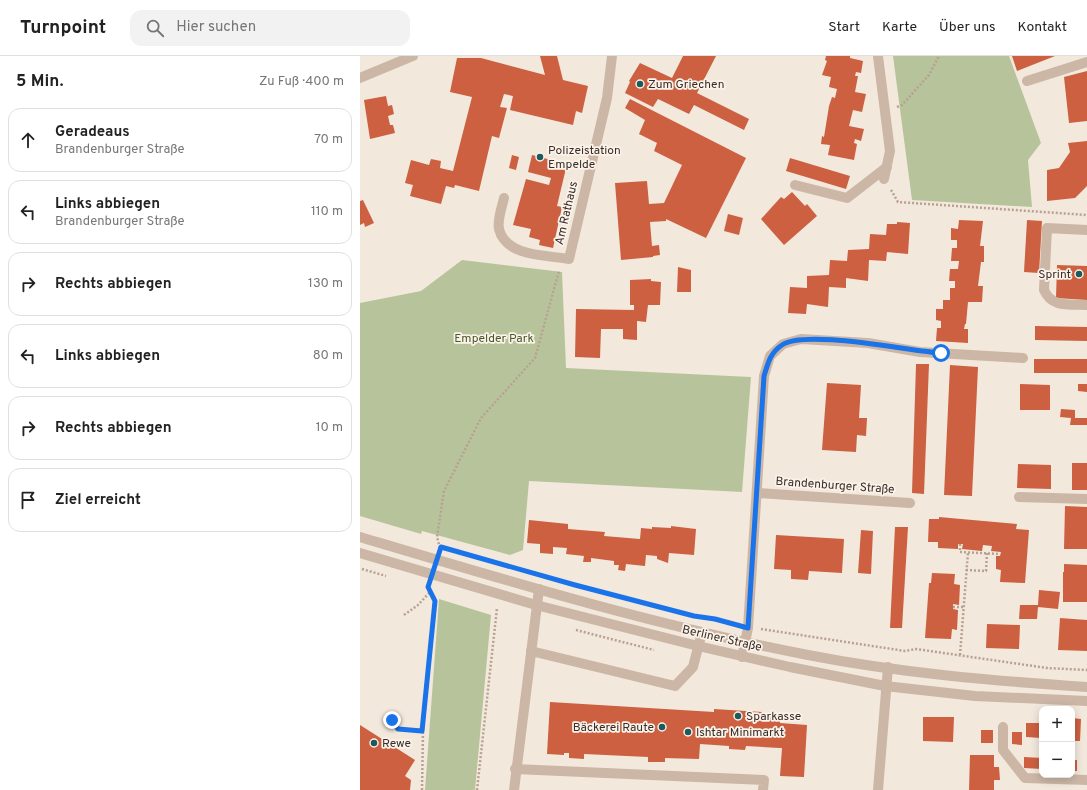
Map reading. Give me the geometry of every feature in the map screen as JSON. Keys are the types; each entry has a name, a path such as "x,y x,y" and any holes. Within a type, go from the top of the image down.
{"street":[{"path":"360,78 413,56"},
{"name":"Am Rathaus","path":"569,259 607,98 612,56"},
{"path":"878,56 890,150 884,179"},
{"path":"1027,81 1087,62"},
{"path":"795,185 847,198 887,167"},
{"path":"504,198 499,228 505,242 519,251 569,259"},
{"path":"1087,230 1047,228 1044,290 1048,298 1056,303 1087,305"},
{"name":"Brandenburger Straße","path":"742,657 748,628 758,493 764,376 770,356 783,344 801,339 868,343 920,352 1023,358"},
{"name":"Brandenburger Straße","path":"758,493 910,503"},
{"path":"1019,497 1087,499"},
{"name":"Berliner Straße","path":"360,537 626,614 808,656 963,677 1087,687"},
{"name":"Berliner Straße","path":"360,553 536,605 742,657 885,686 975,696 1087,701"},
{"path":"514,790 530,651 539,589"},
{"path":"530,651 675,686 693,667 702,632"},
{"path":"878,790 885,686 888,668"},
{"path":"1003,727 1003,750 1025,778 1087,780"},
{"path":"516,769 764,780 763,790"}],"path":[{"path":"886,112 902,105 929,75 939,56"},
{"path":"884,179 898,202 1087,214"},
{"path":"437,559 441,547 437,537 444,491 482,418 535,358 560,267 569,259"},
{"path":"433,544 448,549"},
{"path":"960,544 960,552 1000,554"},
{"path":"960,655 968,552"},
{"path":"966,570 986,571 986,553"},
{"path":"422,790 422,731 435,601 428,587 431,574"},
{"path":"404,615 418,605 430,592"},
{"path":"626,598 648,604"},
{"path":"953,607 964,607"},
{"path":"477,790 497,608"},
{"path":"694,616 715,619 748,628 905,651 916,649 1047,668 1087,670"},
{"path":"392,720 398,729 422,731"}],"green space":[{"path":"893,56 1009,56 1041,143 1028,160 1032,207 912,200"},
{"name":"Empelder Park","path":"462,260 562,272 566,368 751,377 742,492 529,481 523,550 510,555 422,531 421,534 360,516 360,303 421,291"},
{"path":"439,599 491,615 475,790 425,790"}],"building":[{"path":"540,56 557,56 563,80 588,86 582,113 576,111 573,125 510,110 513,96 504,94 500,107 507,108 499,138 492,136 479,191 455,185 454,188 446,186 441,204 410,196 413,185 405,183 411,160 429,165 431,159 441,161 440,168 453,171 472,97 450,92 457,58 481,58 545,75"},
{"path":"683,56 716,56 697,93 749,119 744,130 694,105 689,114 658,99 653,107 625,93 630,82 629,81 640,63 672,78"},
{"path":"826,56 850,56 850,58 863,61 861,73 856,72 855,76 858,76 855,92 866,94 862,112 853,110 849,126 864,129 861,141 855,139 854,143 857,144 854,160 828,155 830,145 821,144 822,136 824,137 829,106 832,97 835,98 837,89 829,87 831,77 822,75 827,61 825,60"},
{"path":"1012,56 1055,56 1017,71"},
{"path":"1087,71 1087,121 1069,123 1064,77"},
{"path":"386,96 388,106 392,105 394,114 388,116 390,125 393,125 395,133 370,139 364,100"},
{"path":"630,99 746,158 706,238 666,219 666,221 650,222 652,246 659,245 660,255 621,260 615,183 647,181 649,204 664,203 682,165 654,151 657,143 639,134 645,120 625,108"},
{"path":"1087,141 1087,186 1075,198 1047,201 1047,170 1059,168 1070,152 1068,143"},
{"path":"512,155 519,157 516,170 509,168"},
{"path":"532,155 567,164 557,206 562,207 553,248 539,245 540,240 529,237 531,229 513,225 526,179 549,185 551,178 528,172"},
{"path":"790,158 850,176 846,189 786,171"},
{"path":"792,192 805,206 807,204 817,216 784,245 761,219 781,197 784,199"},
{"path":"363,200 374,223 365,227 364,223 360,225 360,201"},
{"path":"728,214 743,218 739,235 724,231"},
{"path":"959,220 983,221 980,246 984,246 984,262 981,262 978,286 983,286 982,302 968,302 966,324 964,329 968,329 968,343 936,341 937,328 941,328 941,321 936,320 936,309 943,309 943,300 950,300 950,288 955,288 955,281 949,281 950,269 958,269 959,261 951,261 952,248 957,248 957,240 951,240 951,228 958,229"},
{"path":"1027,220 1042,221 1039,273 1024,272"},
{"path":"897,222 910,223 908,254 887,252 886,261 869,260 868,281 846,278 846,288 829,287 828,307 807,304 806,314 788,313 790,287 807,288 807,276 829,275 830,260 847,261 848,250 869,249 870,234 886,235 887,224 897,224"},
{"path":"1057,265 1087,266 1087,300 1056,298"},
{"path":"678,267 691,270 691,292 677,292"},
{"path":"651,279 651,281 661,282 660,305 648,305 646,322 637,321 637,340 623,339 623,329 601,329 600,358 575,357 576,309 634,310 634,305 630,305 630,280"},
{"path":"1035,326 1087,327 1087,341 1035,340"},
{"path":"1034,359 1087,359 1087,373 1034,373"},
{"path":"916,364 929,364 924,494 912,493"},
{"path":"950,365 978,367 972,496 944,495"},
{"path":"827,383 861,385 859,418 867,418 866,436 857,435 856,452 822,450"},
{"path":"1020,384 1050,385 1050,410 1020,410"},
{"path":"1078,384 1087,384 1087,392 1078,391"},
{"path":"1061,409 1075,410 1075,418 1087,418 1087,425 1070,425 1071,418 1060,417"},
{"path":"1072,463 1087,463 1087,490 1072,490"},
{"path":"1018,464 1051,465 1051,489 1017,488"},
{"path":"1065,506 1087,507 1087,549 1064,549"},
{"path":"939,517 1017,524 1016,529 1029,530 1025,583 1000,582 1001,570 996,569 996,556 1000,556 1001,552 991,551 992,546 983,545 982,551 962,549 963,544 958,544 958,549 938,548 938,542 928,542 929,519 939,519"},
{"path":"529,520 568,524 568,529 605,532 604,536 640,539 641,528 671,528 671,526 696,529 694,555 669,553 668,563 657,559 657,556 646,555 645,566 626,564 625,571 618,570 619,565 614,565 614,561 591,558 591,562 583,562 584,556 566,554 567,548 553,547 553,554 540,553 540,544 527,543"},
{"path":"895,527 908,527 902,628 890,628"},
{"path":"861,530 873,531 871,574 858,573"},
{"path":"776,535 844,539 842,573 809,571 808,580 791,579 791,570 774,569"},
{"path":"1064,564 1087,565 1087,602 1063,602"},
{"path":"932,573 955,574 954,584 960,585 959,605 953,604 953,609 958,610 957,630 952,629 951,639 925,638 929,583 931,583"},
{"path":"1039,590 1060,592 1058,609 1038,607 1037,619 1019,619 1020,605 1038,605"},
{"path":"1060,618 1087,620 1087,651 1058,650"},
{"path":"987,624 1020,625 1019,649 986,648"},
{"path":"550,702 714,712 714,709 762,712 761,714 780,715 780,723 807,725 804,777 780,776 782,748 746,746 745,750 729,749 729,746 700,744 699,759 665,758 665,762 648,762 648,757 584,754 584,759 569,758 569,753 564,753 564,755 547,754"},
{"path":"923,717 954,717 953,742 923,741"},
{"path":"1075,718 1081,719 1080,741 1075,741"},
{"path":"1026,723 1039,723 1039,738 1026,737"},
{"name":"Rewe","path":"360,725 415,760 405,776 411,780 410,790 360,790"},
{"path":"981,730 993,730 993,743 981,743"},
{"path":"1012,732 1022,732 1022,745 1012,744"},
{"path":"970,755 994,755 994,767 999,767 1000,780 994,780 994,790 969,790"},
{"path":"1024,757 1039,758 1039,769 1024,768"},
{"path":"1075,760 1077,760 1077,771 1075,771"}],"place":[{"name":"Zum Griechen","path":"640,84"},
{"name":"Polizeistation Empelde","path":"540,157"},
{"name":"Sprint","path":"1079,274"},
{"name":"Sparkasse","path":"738,716"},
{"name":"Bäckerei Raute","path":"662,727"},
{"name":"Ishtar Minimarkt","path":"688,732"},
{"name":"Rewe","path":"374,743"}],"route":[{"path":"392,720 398,729 422,731 435,601 428,587 441,547 575,585 694,616 715,619 748,628 758,493 764,376 770,356 783,344 801,339 868,343 920,352 941,353"}]}
